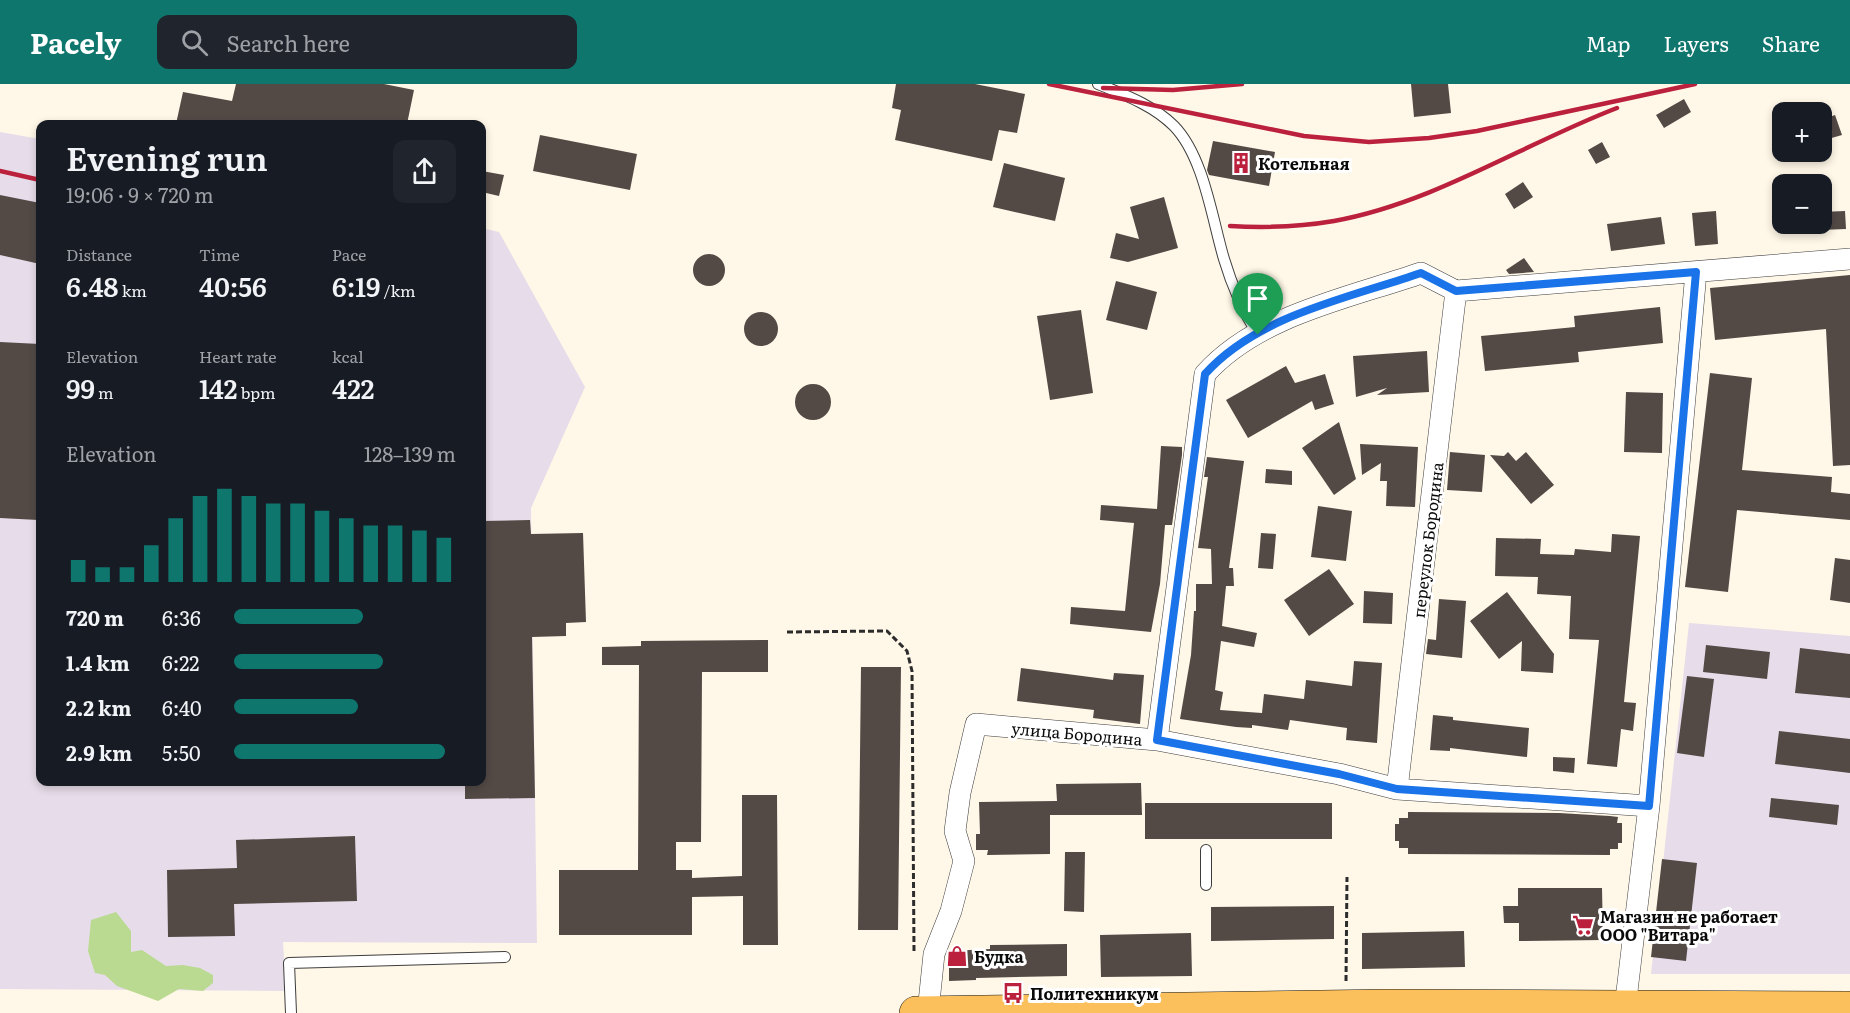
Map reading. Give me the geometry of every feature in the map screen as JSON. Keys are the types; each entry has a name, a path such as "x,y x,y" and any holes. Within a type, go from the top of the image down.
{"main road":[{"path":"916,1013 1346,1006 1388,1009 1850,1008"}],"street":[{"path":"1157,740 1205,374 1219,359 1296,315 1421,273 1456,291 1850,259"},
{"path":"1625,1008 1649,806 1696,272"},
{"name":"переулок Бородина","path":"1397,789 1456,291"},
{"name":"улица Бородина","path":"928,1012 934,954 951,912 964,861 955,831 960,793 976,724 1157,740 1339,774 1397,789 1649,806"}],"lane":[{"path":"1098,84 1145,104 1173,126 1187,143 1202,183 1231,279 1247,318 1258,335"},
{"path":"1206,850 1206,885"},
{"path":"291,1013 289,963 505,957"}],"path":[{"path":"787,632 887,631 907,651 912,671 914,954"},
{"path":"1346,1006 1347,878"}],"shaded area":[{"path":"0,132 36,138 36,786 486,786 486,229 499,232 585,387 531,508 537,943 283,942 286,991 0,989"},
{"path":"1689,623 1850,636 1850,974 1651,974"}],"green space":[{"path":"116,912 131,931 131,952 142,950 166,966 183,965 200,968 213,975 213,983 203,991 179,989 158,1001 117,986 105,975 95,973 88,951 91,920"}],"building":[{"path":"236,84 384,84 414,90 408,120 177,120 183,92 232,101"},
{"path":"896,84 975,84 1025,94 1017,133 999,130 992,161 895,140 901,110 892,108"},
{"path":"1411,84 1448,84 1451,113 1414,117"},
{"path":"1684,99 1691,112 1664,128 1656,115"},
{"path":"1835,115 1842,135 1832,138 1832,116"},
{"path":"540,135 637,154 630,190 533,171"},
{"name":"Котельная","path":"1213,141 1275,152 1269,186 1209,175 1207,170"},
{"path":"1602,142 1610,157 1596,164 1588,150"},
{"path":"1004,163 1065,178 1055,221 993,207"},
{"path":"486,172 504,175 499,196 486,193"},
{"path":"1523,182 1533,197 1514,209 1505,194"},
{"path":"0,195 36,202 36,263 0,255"},
{"path":"1164,197 1178,248 1128,262 1110,258 1116,233 1139,239 1130,207"},
{"path":"1716,211 1718,244 1695,246 1692,213"},
{"path":"1845,211 1846,229 1832,230 1832,212"},
{"path":"1661,217 1665,244 1611,251 1607,224"},
{"path":"709,254 720,259 725,270 720,281 709,286 698,281 693,270 698,259"},
{"path":"1524,258 1534,272 1509,274 1506,270"},
{"path":"1850,275 1850,465 1833,466 1826,329 1715,340 1710,288"},
{"path":"1116,281 1157,292 1147,330 1106,320"},
{"path":"1660,307 1663,343 1578,352 1579,362 1485,371 1481,336 1575,327 1574,316"},
{"path":"1081,310 1093,393 1050,400 1037,316"},
{"path":"761,312 773,317 778,329 773,341 761,346 749,341 744,329 749,317"},
{"path":"0,342 36,344 36,520 0,518"},
{"path":"1427,351 1429,392 1377,395 1387,388 1356,397 1353,356"},
{"path":"1286,366 1295,383 1325,374 1334,404 1315,410 1312,401 1248,438 1226,400"},
{"path":"1710,373 1752,378 1742,470 1832,477 1831,492 1850,494 1850,520 1737,510 1728,592 1685,587"},
{"path":"813,384 826,389 831,402 826,415 813,420 800,415 795,402 800,389"},
{"path":"1626,392 1663,393 1662,453 1624,452"},
{"path":"1339,422 1356,479 1334,495 1302,448"},
{"path":"1360,444 1418,447 1415,507 1386,506 1387,481 1380,481 1381,463 1362,475"},
{"path":"1161,446 1182,447 1182,455 1172,525 1165,525 1160,584 1151,632 1070,624 1071,607 1125,611 1134,523 1100,520 1101,505 1157,509"},
{"path":"1450,452 1485,455 1482,492 1447,490"},
{"path":"1508,452 1516,461 1526,452 1554,485 1531,504 1490,455 1504,456"},
{"path":"1207,457 1244,461 1229,568 1233,568 1234,586 1226,586 1222,626 1257,633 1254,647 1221,641 1215,690 1223,692 1220,710 1262,713 1264,694 1304,699 1306,680 1352,686 1354,661 1382,663 1377,743 1346,740 1347,728 1290,720 1288,730 1252,725 1252,728 1236,727 1180,719 1191,655 1194,611 1196,611 1196,584 1212,584 1211,549 1198,548 1208,477 1204,477"},
{"path":"1266,469 1292,471 1292,485 1265,483"},
{"path":"1318,506 1352,511 1346,561 1311,557"},
{"path":"530,520 531,534 583,533 586,622 566,623 566,636 532,637 535,798 465,799 465,786 486,786 486,521"},
{"path":"1261,533 1276,534 1273,569 1258,568"},
{"path":"1612,534 1640,536 1624,702 1636,703 1633,731 1621,729 1617,767 1587,764 1599,640 1569,639 1571,596 1537,594 1538,577 1495,576 1496,538 1541,539 1540,554 1574,555 1575,549 1611,552"},
{"path":"1835,558 1850,560 1850,603 1830,600"},
{"path":"1329,569 1354,604 1309,636 1284,600"},
{"path":"1364,591 1393,593 1392,624 1363,623"},
{"path":"1507,592 1554,654 1553,673 1521,671 1522,641 1499,659 1470,621"},
{"path":"1439,599 1466,601 1462,658 1426,654 1428,639 1436,640"},
{"path":"768,640 768,672 702,672 701,842 676,842 676,870 692,870 692,878 742,876 742,795 777,795 778,945 743,945 743,896 692,897 692,935 559,935 559,870 638,870 639,665 602,665 602,647 641,646 641,641"},
{"path":"1706,645 1770,652 1767,679 1703,672"},
{"path":"1800,648 1850,654 1850,698 1795,693"},
{"path":"861,667 901,667 898,930 858,930"},
{"path":"1021,668 1113,680 1114,673 1144,675 1140,724 1093,718 1094,710 1017,701"},
{"path":"1687,676 1714,679 1704,757 1677,753"},
{"path":"1433,715 1453,717 1453,720 1529,728 1527,757 1450,748 1450,751 1430,750"},
{"path":"1779,731 1850,739 1850,773 1775,764"},
{"path":"1553,757 1575,758 1574,773 1553,771"},
{"path":"1141,783 1142,815 1050,815 1050,854 987,855 988,850 976,850 976,834 980,834 979,802 1057,801 1056,784"},
{"path":"1771,798 1839,805 1837,825 1769,817"},
{"path":"1145,803 1332,803 1332,839 1145,839"},
{"path":"1408,812 1559,813 1618,817 1617,823 1622,823 1622,843 1618,843 1618,849 1610,849 1610,855 1408,854 1408,848 1399,848 1399,841 1395,841 1395,824 1399,824 1399,818 1408,818"},
{"path":"355,836 357,901 234,904 235,936 168,937 167,870 237,868 236,840"},
{"path":"1065,852 1085,852 1084,912 1064,911"},
{"path":"1662,859 1697,863 1686,961 1651,957"},
{"path":"1518,888 1602,888 1603,940 1519,941 1519,923 1504,923 1503,906 1518,906"},
{"path":"1334,906 1334,939 1211,941 1211,907"},
{"path":"1464,931 1465,967 1362,969 1362,933"},
{"path":"1191,933 1192,976 1101,977 1100,935"},
{"path":"1067,944 1067,976 976,978 976,980 949,981 949,951 990,949 990,945"}],"railway":[{"path":"1049,84 1304,136 1369,142 1429,138 1477,131 1695,84"},
{"path":"1103,88 1173,90 1242,84"},
{"path":"1230,226 1308,225 1371,212 1443,187 1617,108"},
{"path":"0,171 36,179"}],"place":[{"name":"Котельная","path":"1241,163"},
{"name":"Магазин не работает ООО \"Витара\"","path":"1583,925"},
{"name":"Будка","path":"957,956"},
{"name":"Политехникум","path":"1013,993"}],"route":[{"path":"1696,272 1649,806 1397,789 1339,774 1157,740 1205,374 1219,359 1258,335 1296,315 1421,273 1456,291 1696,272"}]}
